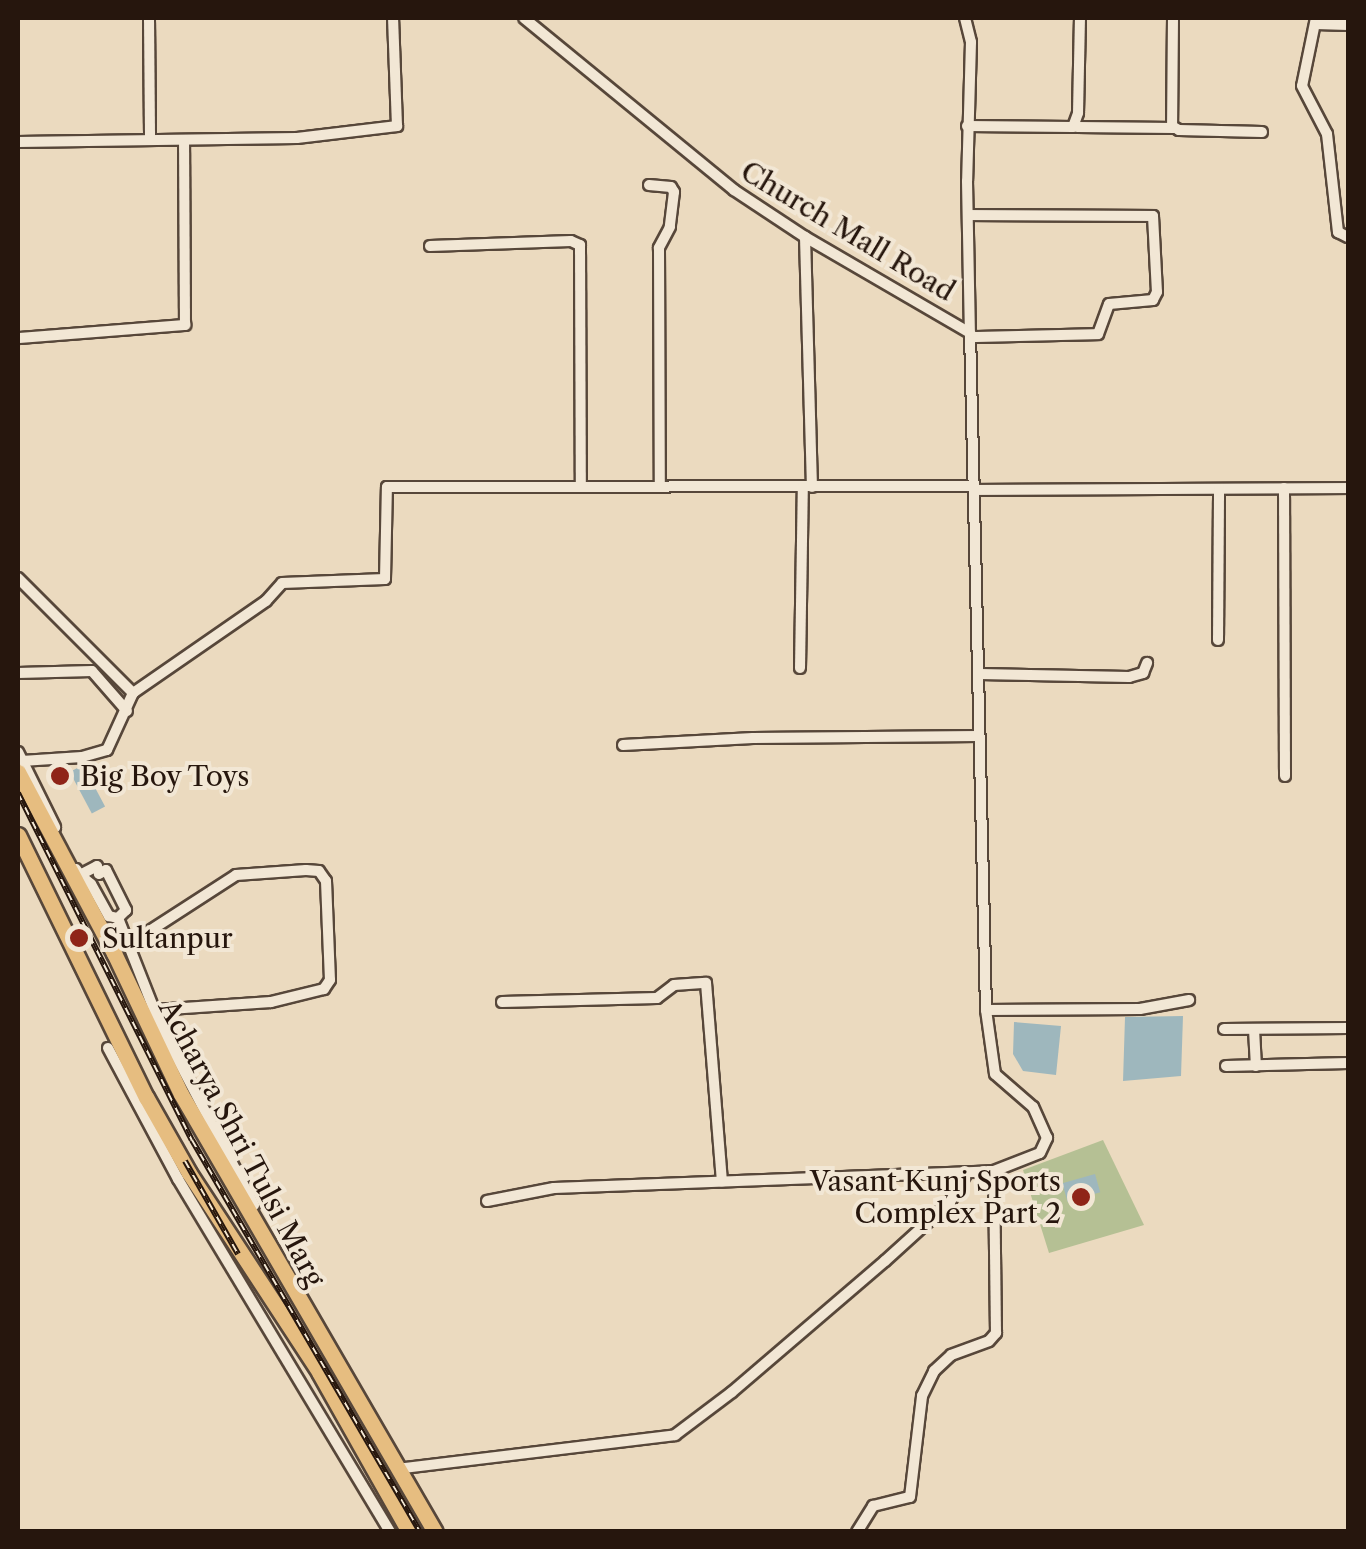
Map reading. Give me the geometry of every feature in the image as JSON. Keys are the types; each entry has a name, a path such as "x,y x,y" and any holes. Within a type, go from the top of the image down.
{"highway":[{"name":"Acharya Shri Tulsi Marg","path":"19,762 41,818 114,953 182,1094 438,1532"},
{"path":"18,833 41,818"},
{"name":"Acharya Shri Tulsi Marg","path":"18,833 146,1097 189,1172 319,1372 409,1532"}],"street":[{"path":"149,18 150,140"},
{"path":"18,142 296,138 397,126 393,18"},
{"name":"Church Mall Road","path":"487,1201 540,1189 994,1171 1040,1153 1047,1138 1034,1107 994,1074 986,1010 970,334 805,238 734,190 524,18"},
{"path":"964,18 971,38"},
{"path":"968,215 1153,216 1158,292 1152,300 1110,304 1098,334 970,334 968,215 968,126 971,38 977,18"},
{"path":"968,126 1074,127 1078,112 1080,18"},
{"path":"1173,18 1174,128"},
{"path":"1348,26 1316,21 1302,86 1326,134 1338,232 1348,238"},
{"path":"1077,127 1262,132"},
{"path":"18,338 185,324 184,140"},
{"path":"649,185 671,187 674,192 670,227 659,248 660,485"},
{"path":"800,668 807,487 805,238"},
{"path":"430,246 578,243 582,484"},
{"path":"118,918 109,916 91,884 80,876 19,762 101,753 112,744 133,694 266,601 282,582 385,579 386,487 582,484 1348,488"},
{"path":"1284,488 1285,776"},
{"path":"1218,640 1219,490"},
{"path":"18,578 133,694"},
{"path":"980,674 1122,678 1140,674 1148,663"},
{"path":"18,673 85,669 97,674 126,711"},
{"path":"623,745 753,738 978,736"},
{"path":"80,876 97,866 99,874 106,870 126,910 118,918"},
{"path":"130,943 230,877 306,870 324,876 330,944 330,980 324,989 272,1002 155,1010"},
{"path":"118,918 155,1010 310,1312 438,1532"},
{"path":"502,1002 657,998 674,985 706,983 722,1181"},
{"path":"986,1010 1140,1009 1189,1000"},
{"path":"1224,1029 1348,1028"},
{"path":"1254,1029 1256,1066"},
{"path":"108,1048 178,1179 390,1532"},
{"path":"1226,1066 1348,1063"},
{"path":"857,1532 873,1506 910,1496 922,1396 934,1371 951,1355 989,1341 996,1333 994,1171"},
{"path":"404,1468 675,1435 732,1392 886,1261 950,1202 968,1172"}],"green space":[{"name":"Vasant Kunj Sports Complex Part 2","path":"1103,1140 1144,1225 1049,1253 1023,1170"}],"water":[{"path":"83,765 105,806 92,814 70,772"},
{"path":"1183,1016 1181,1076 1123,1081 1125,1017"},
{"path":"1014,1022 1061,1026 1056,1075 1023,1071 1013,1054"},
{"path":"1095,1174 1100,1192 1068,1202 1062,1183"}],"railway":[{"path":"18,793 192,1140 420,1532"},
{"path":"185,1161 238,1254"}],"place":[{"name":"Big Boy Toys","path":"60,776"},
{"name":"Sultanpur","path":"79,938"},
{"name":"Vasant Kunj Sports Complex Part 2","path":"1081,1197"}]}
